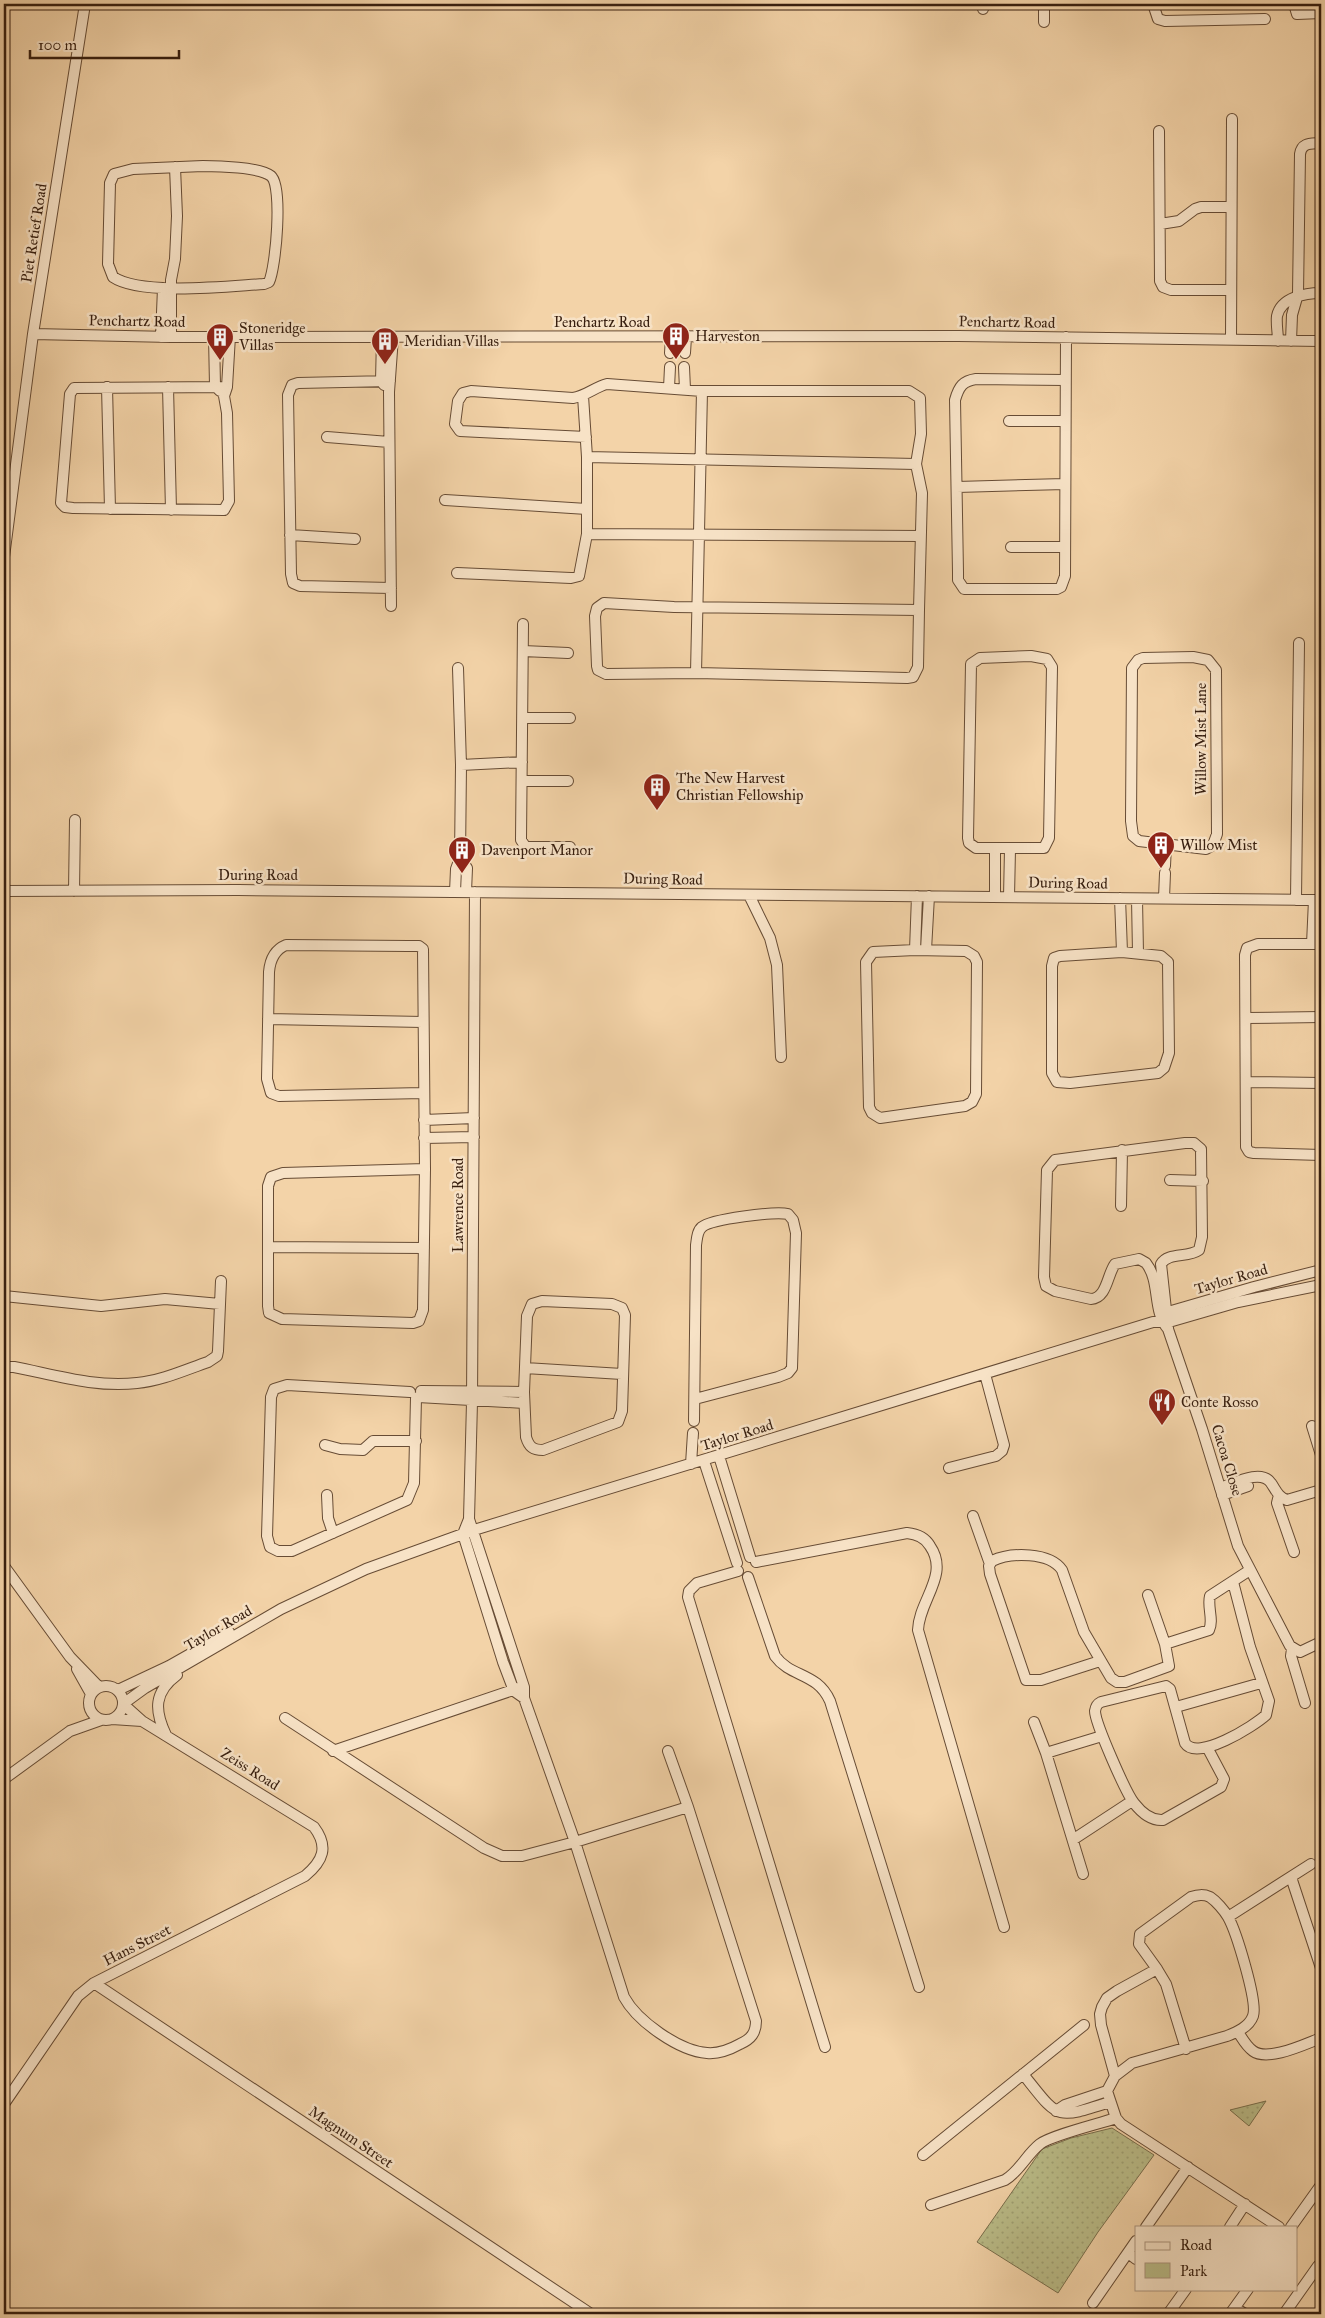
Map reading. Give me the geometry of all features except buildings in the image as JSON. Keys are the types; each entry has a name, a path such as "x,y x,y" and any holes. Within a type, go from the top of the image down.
{"street":[{"name":"Piet Retief Road","path":"4,557 33,334 85,4"},
{"path":"1044,4 1044,22"},
{"path":"1153,4 1158,19 1165,21 1265,19"},
{"path":"1294,4 1298,14 1321,13"},
{"path":"1231,340 1230,207 1232,119"},
{"path":"1159,132 1160,281 1163,287 1171,290 1231,290"},
{"path":"1291,341 1292,310 1298,294 1300,154 1306,144 1321,143"},
{"path":"166,337 168,285 174,266 178,216 175,167"},
{"path":"175,167 229,167 267,174 274,180 278,212 272,275 267,283 168,285 123,282 113,277 108,264 110,183 114,174 120,171 175,167"},
{"path":"1160,224 1179,221 1201,207 1230,207"},
{"path":"1278,341 1278,312 1298,294 1321,293"},
{"name":"Penchartz Road","path":"33,334 166,337 1066,338 1321,341"},
{"path":"214,336 215,386"},
{"path":"226,391 215,386 74,388 71,392 61,499 63,505 110,509 224,510 228,504 226,391 230,336"},
{"path":"388,337 387,385 390,442 391,606"},
{"path":"670,353 671,337"},
{"path":"685,353 686,337"},
{"path":"1065,380 976,379 962,384 956,400 958,580 964,589 1057,590 1061,587 1065,576 1066,338"},
{"path":"669,388 670,367"},
{"path":"684,367 685,389"},
{"path":"387,385 298,383 289,389 290,535 291,574 296,585 391,588"},
{"path":"586,437 463,432 457,429 455,424 458,401 460,395 468,391 559,398 583,396 600,386 608,384 702,390 913,391 920,398 922,420 916,464 922,485 918,667 913,677 602,672 597,666 595,616 597,608 604,603 648,607 919,610"},
{"path":"107,387 110,509"},
{"path":"168,387 171,510"},
{"path":"696,673 702,390"},
{"path":"458,573 577,577 580,574 587,534 588,457 583,396"},
{"path":"1009,421 1065,421"},
{"path":"327,437 390,442"},
{"path":"588,457 700,461 916,464"},
{"path":"957,487 1065,484"},
{"path":"445,500 587,509"},
{"path":"587,534 920,536"},
{"path":"290,535 355,539"},
{"path":"1011,547 1065,547"},
{"path":"523,624 522,843 529,847 570,847"},
{"path":"1296,900 1299,643"},
{"path":"523,651 568,653"},
{"path":"1042,657 1050,662 1052,667 1050,838 1044,848 995,848 976,848 969,843 968,838 969,669 974,660 980,658 1042,657"},
{"name":"Willow Mist Lane","path":"1200,657 1208,660 1216,670 1216,839 1211,847 1206,849 1166,845 1139,841 1132,831 1132,668 1138,660 1143,658 1200,657"},
{"path":"456,892 456,869 460,858 461,765 458,668"},
{"path":"523,718 570,718"},
{"path":"461,765 522,762"},
{"path":"522,781 568,781"},
{"path":"74,891 75,820"},
{"path":"1164,898 1166,845"},
{"path":"995,848 995,897"},
{"path":"1009,897 1010,848"},
{"name":"Lawrence Road","path":"460,858 467,868 471,892 474,1118 469,1519 463,1534"},
{"name":"During Road","path":"4,891 471,892 1318,900"},
{"path":"749,895 770,938 776,959 781,1057"},
{"path":"915,950 917,896"},
{"path":"926,950 929,896"},
{"path":"1120,898 1122,952"},
{"path":"1137,898 1138,953"},
{"path":"1318,900 1317,944 1258,944 1247,948 1245,955 1246,1148 1249,1152 1321,1155"},
{"path":"423,1093 275,1096 269,1090 268,1019 270,964 279,948 286,946 416,946 421,947 424,952 423,1093 424,1120 424,1138 424,1169 424,1248 422,1316 414,1324 277,1318 270,1313 268,1306 268,1186 271,1178 276,1175 424,1169"},
{"path":"915,950 966,951 974,956 977,962 976,1094 972,1102 965,1106 880,1118 872,1114 869,1107 866,962 873,952 915,950"},
{"path":"1122,952 1161,956 1167,959 1169,966 1169,1053 1164,1068 1158,1073 1070,1083 1057,1082 1052,1073 1052,966 1054,958 1122,952"},
{"path":"1246,1018 1321,1017"},
{"path":"268,1019 424,1022"},
{"path":"1247,1082 1321,1083"},
{"path":"424,1120 474,1118"},
{"path":"424,1138 474,1137"},
{"path":"1194,1143 1198,1146 1202,1153 1202,1237 1199,1250 1193,1254 1168,1257 1161,1264 1163,1321 1149,1267 1139,1259 1115,1264 1102,1294 1096,1299 1055,1291 1046,1286 1047,1170 1049,1165 1055,1160 1122,1150 1194,1143"},
{"path":"1121,1206 1122,1150"},
{"path":"1170,1180 1203,1181"},
{"path":"694,1421 696,1245 698,1232 703,1226 715,1221 788,1214 793,1220 796,1233 792,1368 788,1373 778,1377 695,1400"},
{"path":"268,1247 424,1248"},
{"name":"Taylor Road","path":"1163,1321 1254,1287 1321,1270"},
{"path":"4,1367 14,1367 86,1382 114,1384 139,1383 164,1377 208,1362 217,1356 221,1281"},
{"name":"Taylor Road","path":"118,1690 169,1666 283,1601 474,1530 1163,1321 1238,1302 1321,1285"},
{"path":"4,1296 101,1306 165,1299 220,1304"},
{"path":"542,1301 612,1304 618,1305 625,1310 622,1411 618,1422 553,1448 536,1450 528,1444 526,1437 524,1403 525,1368 527,1316 532,1304 542,1301"},
{"name":"Cacoa Close","path":"1163,1321 1240,1552 1292,1649 1291,1656 1305,1704"},
{"path":"525,1368 622,1374"},
{"path":"949,1468 996,1456 1002,1451 1004,1444 985,1374"},
{"path":"416,1394 414,1483 407,1500 287,1552 278,1551 270,1547 267,1536 271,1397 274,1389 287,1385 472,1397 524,1403"},
{"path":"472,1397 524,1392"},
{"path":"1312,1426 1321,1455"},
{"path":"692,1464 693,1433"},
{"path":"325,1445 340,1449 363,1450 374,1441 416,1441"},
{"path":"719,1456 753,1560 755,1573 748,1577"},
{"path":"704,1460 738,1567 748,1577 775,1656 784,1665 822,1687 830,1701 919,1987"},
{"path":"1221,1492 1251,1478 1264,1477 1284,1499 1291,1500 1321,1490"},
{"path":"327,1495 327,1516 333,1533"},
{"path":"1279,1495 1277,1503 1294,1552"},
{"path":"973,1516 990,1564 990,1574 1026,1680 1041,1680 1100,1661"},
{"name":"Lawrence Road","path":"469,1519 474,1530 519,1689"},
{"path":"463,1534 503,1662 524,1698 575,1842 624,1997 633,2012 652,2027 694,2051 709,2054 730,2049 752,2037 755,2032 756,2021 688,1807 668,1751"},
{"path":"826,2047 688,1597 688,1591 697,1583 738,1567 742,1557 753,1560 907,1534 914,1534 926,1540 934,1551 938,1568 937,1576 921,1612 918,1630 1004,1927"},
{"path":"990,1564 997,1558 1014,1556 1041,1557 1058,1564 1062,1570 1084,1632 1114,1681 1125,1682 1169,1666 1170,1662 1165,1644 1148,1595"},
{"path":"4,1566 95,1691"},
{"path":"1165,1644 1209,1630 1211,1625 1208,1602 1210,1596 1250,1570"},
{"path":"1207,1747 1224,1779 1221,1788 1162,1820 1154,1820 1132,1801 1102,1736 1095,1711 1101,1702 1166,1686 1170,1689 1187,1746 1194,1748 1207,1747 1250,1728 1266,1715 1268,1701 1261,1683 1233,1582"},
{"name":"Taylor Road","path":"123,1704 145,1688 281,1608 332,1584"},
{"path":"1292,1649 1303,1652 1321,1642"},
{"path":"166,1735 159,1720 158,1711 158,1700 162,1689 170,1680 202,1656"},
{"path":"1176,1707 1261,1683"},
{"path":"4,1778 70,1731 89,1708 95,1691 108,1686 118,1690 123,1704 121,1712 112,1720 101,1720 70,1731"},
{"path":"333,1751 519,1689"},
{"name":"Zeiss Road","path":"123,1704 142,1721 314,1827 322,1841 322,1856"},
{"path":"89,1708 101,1720"},
{"path":"285,1718 484,1848 502,1856 522,1856 575,1842 688,1807"},
{"name":"Zeiss Road","path":"112,1720 142,1721"},
{"path":"1034,1722 1074,1839 1083,1874"},
{"path":"1046,1753 1102,1736"},
{"path":"1074,1839 1132,1801"},
{"name":"Hans Street","path":"4,2104 78,1996 94,1983 305,1876 314,1869 322,1856"},
{"path":"1228,1917 1311,1864"},
{"path":"1292,1877 1321,1968"},
{"path":"1186,2049 1166,1984 1143,1950 1138,1939 1140,1934 1154,1922 1191,1897 1199,1895 1209,1897 1228,1917 1252,1989 1255,2002 1253,2017 1238,2032 1186,2049 1132,2063 1114,2076 1107,2091 1116,2118 1121,2124 1278,2226"},
{"path":"1114,2076 1101,2026 1100,2014 1102,2007 1107,1998 1117,1991 1157,1969"},
{"name":"Magnum Street","path":"94,1983 591,2314"},
{"path":"923,2156 1084,2025"},
{"path":"1238,2032 1250,2048 1262,2055 1283,2051 1321,2038"},
{"path":"1023,2074 1045,2102 1061,2114 1072,2113 1110,2102"},
{"path":"1056,2112 1065,2105 1107,2091"},
{"path":"931,2205 1005,2180 1015,2173 1041,2143 1116,2118"},
{"path":"1147,2226 1188,2167"},
{"path":"1292,2226 1321,2185"},
{"path":"1231,2226 1245,2204"},
{"path":"1092,2303 1132,2256"},
{"path":"1284,2314 1318,2266"},
{"path":"1168,2314 1182,2290"},
{"path":"1245,2314 1232,2311 1247,2290"}],"green space":[{"path":"1266,2101 1249,2126 1230,2110"},
{"path":"1112,2128 1154,2155 1098,2232 1058,2293 977,2242 1042,2149 1071,2138"}],"place":[{"name":"Harveston","path":"676,360"},
{"name":"Stoneridge Villas","path":"220,361"},
{"name":"Meridian Villas","path":"385,365"},
{"name":"The New Harvest Christian Fellowship","path":"657,811"},
{"name":"Willow Mist","path":"1161,869"},
{"name":"Davenport Manor","path":"462,874"},
{"name":"Conte Rosso","path":"1162,1426"}]}
